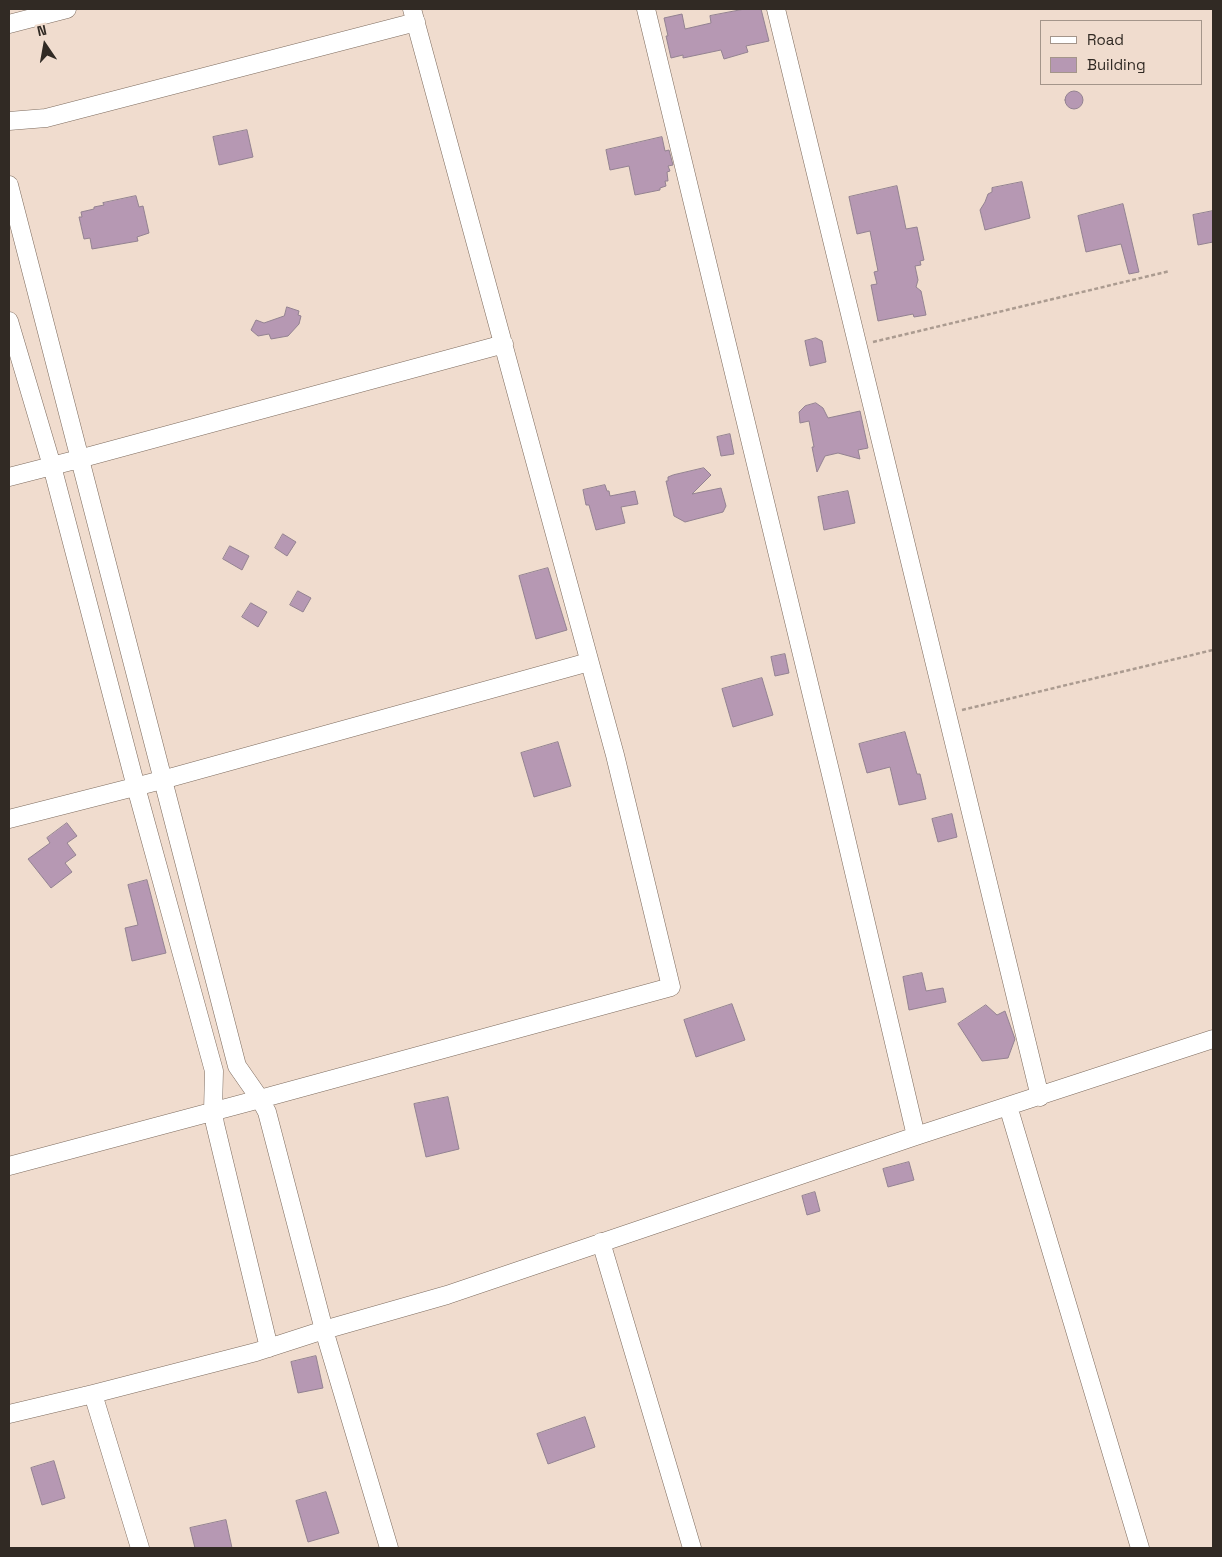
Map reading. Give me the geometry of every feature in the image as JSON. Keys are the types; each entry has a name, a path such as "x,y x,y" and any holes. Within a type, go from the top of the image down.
{"street":[{"path":"9,24 67,9"},
{"path":"646,9 834,787 916,1136"},
{"path":"776,9 1040,1097"},
{"path":"9,121 46,118 414,15 615,755 671,987 9,1166"},
{"path":"9,185 237,1066 267,1112 324,1330 389,1548"},
{"path":"9,321 52,466 136,787 214,1071 213,1111 215,1124 269,1348"},
{"path":"9,477 79,460 504,344"},
{"path":"9,819 162,780 589,662"},
{"path":"9,1414 269,1348 324,1330 447,1295 916,1136 1213,1039"},
{"path":"1008,1106 1140,1548"},
{"path":"601,1242 692,1548"},
{"path":"93,1394 140,1548"}],"path":[{"path":"857,346 1170,272"},
{"path":"946,713 1213,650"}],"building":[{"path":"745,9 761,9 769,41 746,46 748,52 724,59 721,50 683,58 683,55 671,58 664,18 682,14 685,29 711,23 710,16"},
{"path":"1074,91 1080,94 1083,100 1080,106 1074,109 1068,106 1065,100 1068,94"},
{"path":"247,130 253,157 219,165 213,137"},
{"path":"662,137 665,151 669,150 673,165 668,166 670,171 667,172 668,181 665,181 666,186 660,188 660,190 635,195 629,166 610,170 606,150"},
{"path":"1022,182 1030,218 985,230 980,210 988,194 992,192 992,188"},
{"path":"897,186 906,229 917,227 924,260 920,261 921,265 915,266 918,280 916,287 921,291 926,315 914,317 913,314 878,321 871,285 877,284 874,272 878,271 870,231 857,234 849,197"},
{"path":"136,196 139,207 143,206 149,233 137,237 138,241 92,249 90,238 84,239 79,217 82,217 81,212 104,205 103,203"},
{"path":"1123,204 1139,272 1129,274 1121,244 1086,252 1078,216"},
{"path":"1213,211 1213,242 1198,245 1193,215"},
{"path":"287,307 299,311 298,315 301,316 299,324 288,336 271,339 269,334 258,336 251,330 256,320 264,323 284,316"},
{"path":"816,338 822,341 826,362 810,366 805,341"},
{"path":"816,403 823,408 828,418 860,411 868,448 858,450 860,459 838,453 825,456 817,472 809,421 800,423 799,412 805,406"},
{"path":"730,434 734,454 721,456 717,437"},
{"path":"704,468 711,475 692,494 721,488 726,506 723,512 685,522 674,516 666,481 668,481 668,477 673,475"},
{"path":"605,485 610,496 635,491 638,504 621,507 625,523 596,530 589,505 586,505 583,490"},
{"path":"848,491 855,523 824,530 818,497"},
{"path":"283,534 296,542 287,556 275,548"},
{"path":"230,546 249,556 242,570 223,559"},
{"path":"548,568 567,630 536,639 519,576"},
{"path":"298,591 311,598 303,612 290,605"},
{"path":"251,603 267,612 258,627 242,617"},
{"path":"785,654 789,673 775,676 771,657"},
{"path":"762,678 773,715 733,727 722,689"},
{"path":"905,732 917,774 920,774 926,799 899,805 890,767 867,773 859,744"},
{"path":"558,742 571,786 534,797 521,753"},
{"path":"952,814 957,837 938,842 932,819"},
{"path":"67,823 77,836 67,843 76,855 65,863 72,872 51,888 28,859 50,843 47,838"},
{"path":"147,880 166,953 132,961 125,928 138,925 128,885"},
{"path":"922,973 926,991 943,988 946,1002 909,1010 903,977"},
{"path":"732,1004 745,1040 696,1057 684,1020"},
{"path":"986,1005 997,1015 1005,1011 1015,1039 1008,1058 982,1061 958,1024"},
{"path":"448,1097 459,1149 426,1157 414,1104"},
{"path":"909,1162 914,1180 888,1187 883,1169"},
{"path":"815,1192 820,1211 807,1215 802,1196"},
{"path":"316,1356 323,1388 298,1393 291,1362"},
{"path":"585,1417 595,1447 548,1464 537,1434"},
{"path":"54,1461 65,1498 42,1505 31,1468"},
{"path":"326,1492 339,1533 308,1542 296,1501"},
{"path":"226,1520 232,1548 195,1548 190,1528"}]}
